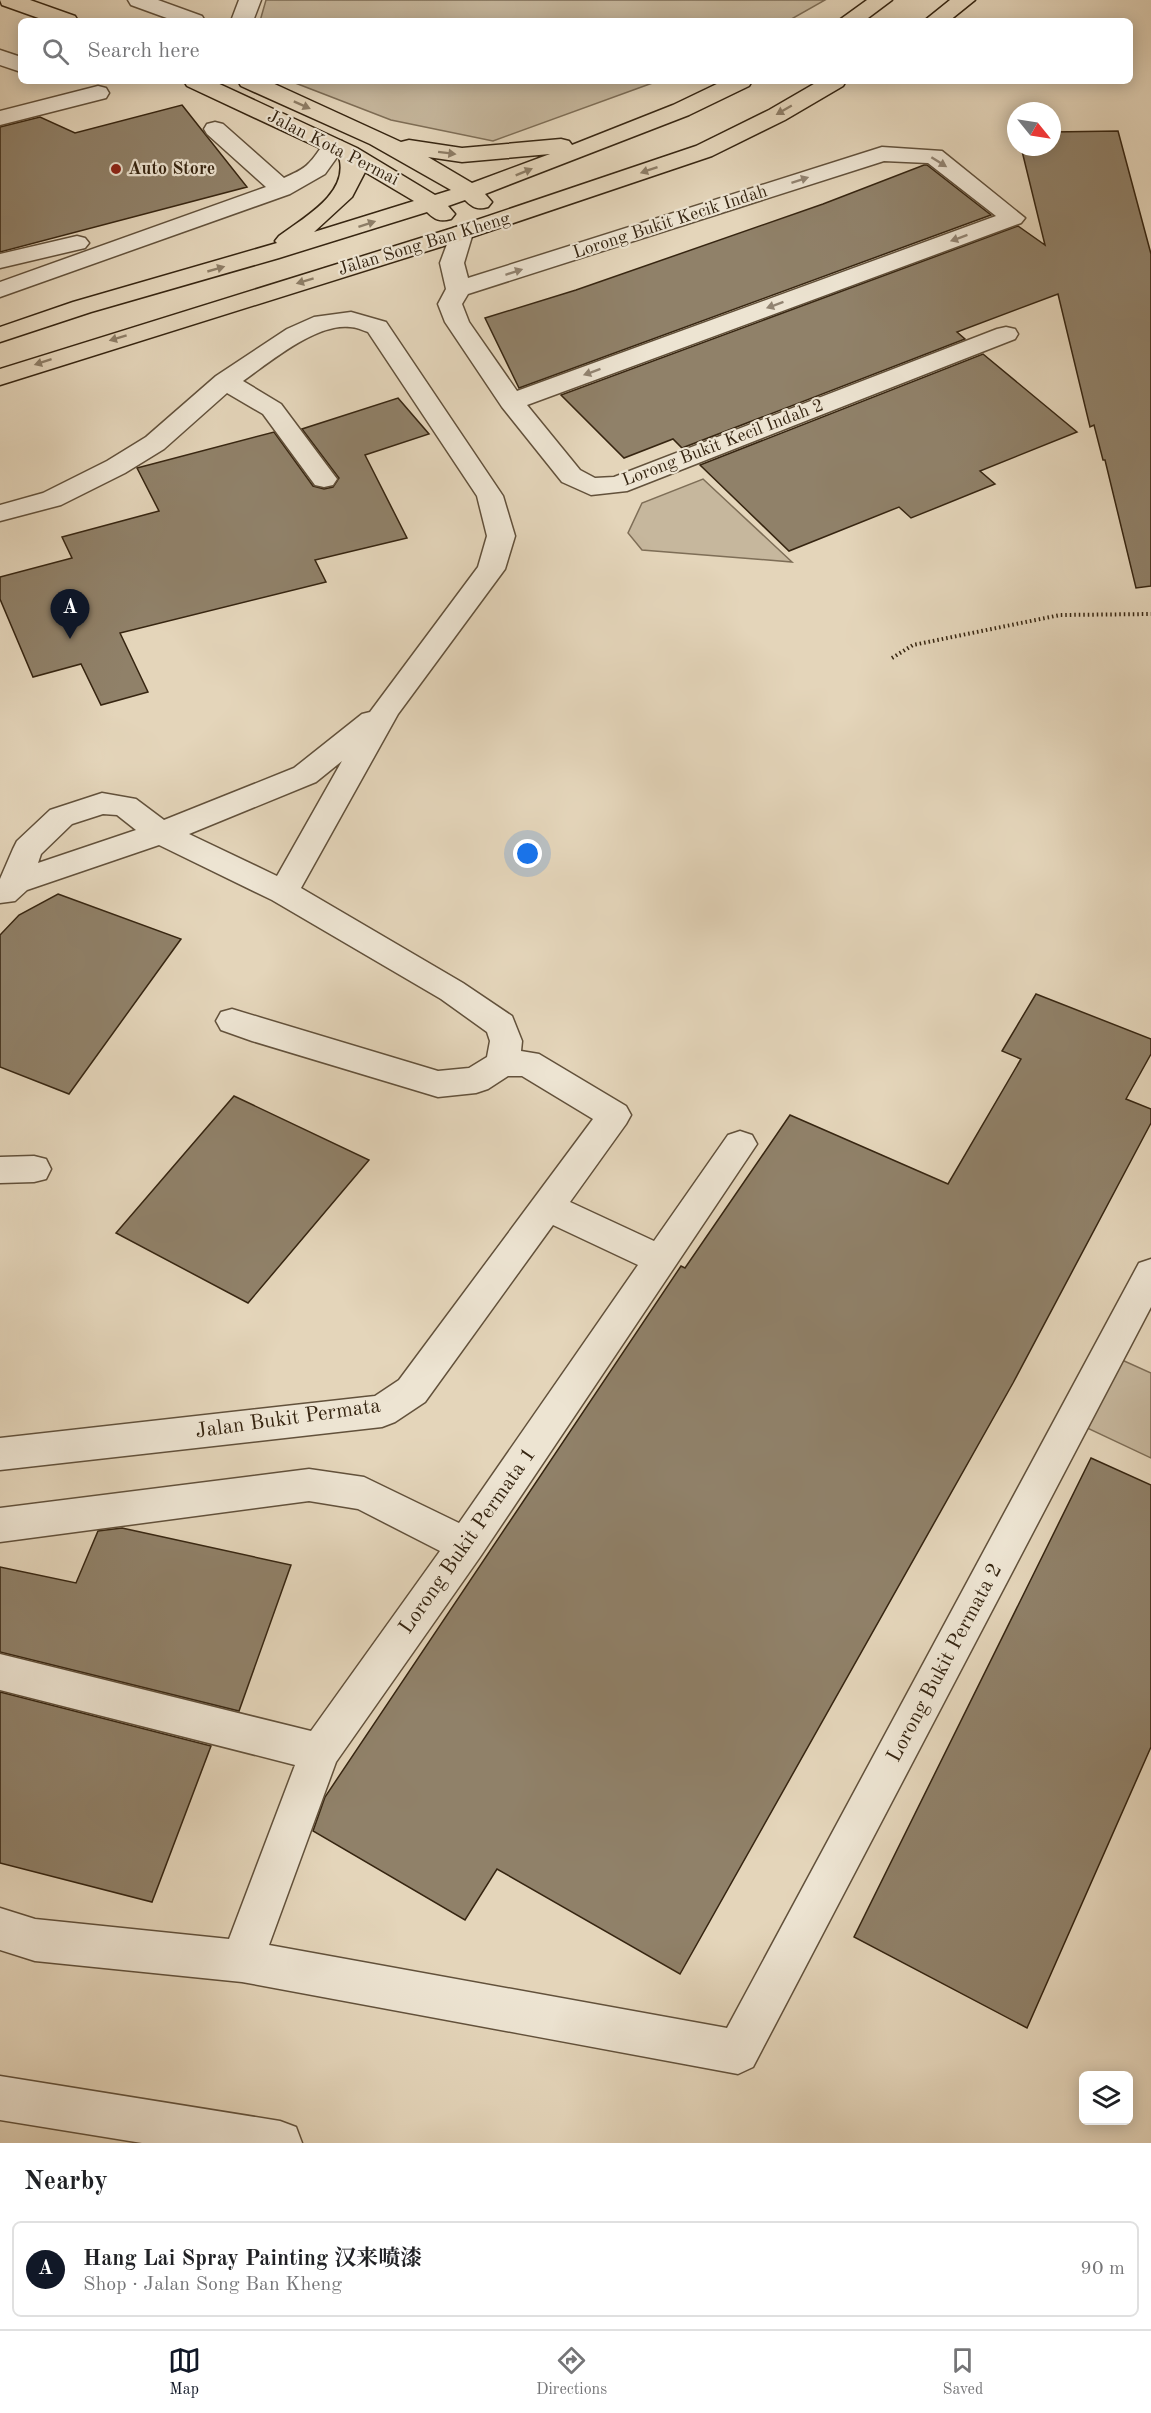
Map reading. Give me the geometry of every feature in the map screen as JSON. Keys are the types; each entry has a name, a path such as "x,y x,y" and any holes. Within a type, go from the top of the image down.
{"main road":[{"path":"10,0 59,18"},
{"path":"854,18 881,0"},
{"path":"939,18 964,0"},
{"name":"Jalan Kota Permai","path":"201,84 342,149 432,203 461,233"},
{"name":"Jalan Kota Permai","path":"256,84 390,144 469,191 498,221"},
{"name":"Jalan Song Ban Kheng","path":"0,335 82,307 271,253 500,182 681,110 735,84"},
{"name":"Jalan Song Ban Kheng","path":"0,377 461,233 704,151 777,115 830,84"},
{"path":"390,144 462,155 597,143"},
{"path":"271,253 328,209 347,187 353,171 342,149"}],"street":[{"path":"139,0 186,18"},
{"path":"243,18 250,0"},
{"path":"0,57 18,63"},
{"path":"0,118 98,93 74,84"},
{"path":"215,129 282,189"},
{"path":"0,290 282,189 317,169 342,149"},
{"name":"Lorong Bukit Kecik Indah","path":"458,289 882,154 934,156 1014,218 512,402"},
{"path":"0,261 211,213"},
{"name":"Lorong Bukit Kecil Indah 2","path":"461,233 452,263 458,289 450,304 457,322 512,402 571,476 591,487 618,485 1006,334"},
{"path":"0,513 52,499 116,467 154,443 225,381 296,334 323,321 351,319 377,327 490,496 501,536 491,569 386,709 283,892"},
{"path":"225,381 272,409 324,478"},
{"path":"8,889 161,833 305,775 386,709"},
{"path":"8,889 28,849 61,816 102,803 125,806 161,833 283,892 452,991 501,1025 506,1041 502,1064 476,1080 438,1084 252,1029 232,1020"},
{"name":"Jalan Bukit Permata","path":"0,1454 382,1410 412,1391 614,1115 527,1063 502,1064"},
{"name":"Lorong Bukit Permata 1","path":"242,1961 320,1752 466,1545 740,1144"},
{"path":"0,1170 34,1169"},
{"path":"547,1207 661,1260"},
{"name":"Lorong Bukit Permata 2","path":"242,1961 738,2052 1151,1273"},
{"path":"0,1524 309,1485 364,1493 466,1545"},
{"path":"0,1672 320,1752"},
{"path":"0,1929 35,1940 242,1961"},
{"path":"0,2098 280,2143"}],"path":[{"path":"892,658 913,645 1060,615 1151,614"}],"shaded area":[{"path":"266,0 825,0 793,18 261,18"},
{"path":"298,84 650,84 493,141 391,120"},
{"path":"703,479 792,562 642,550 628,533 642,503"},
{"path":"1122,1360 1151,1373 1151,1458 1085,1427"}],"building":[{"name":"Auto Store","path":"182,105 247,187 0,252 0,127 40,117 75,133"},
{"path":"1118,131 1151,254 1151,586 1136,588 1105,460 1103,460 1094,425 1090,427 1058,294 957,332 965,339 682,448 673,439 624,458 561,395 1018,226 1045,245 1023,156 1061,156 1061,132"},
{"path":"924,165 991,215 519,388 485,318 576,290 823,204"},
{"path":"983,354 1077,432 980,471 995,484 911,518 899,507 789,551 700,465"},
{"path":"398,398 429,434 365,455 407,538 315,560 326,582 120,633 148,692 101,705 81,664 33,677 0,599 0,577 72,558 62,537 159,511 137,468 274,432 313,486 324,489 333,487 339,478 302,429"},
{"path":"58,894 181,939 69,1094 0,1067 0,935 19,915"},
{"path":"1036,994 1151,1039 1151,1054 1126,1099 1151,1109 1151,1123 1013,1383 680,1974 497,1869 465,1920 313,1831 325,1797 681,1266 685,1268 790,1115 948,1184 1021,1059 1002,1051"},
{"path":"234,1096 369,1160 248,1303 116,1233"},
{"path":"1091,1458 1151,1485 1151,1747 1027,2028 854,1937"},
{"path":"122,1528 291,1565 239,1711 0,1652 0,1567 76,1583 98,1531"},
{"path":"0,1692 211,1746 152,1902 0,1863"}],"place":[{"name":"Auto Store","path":"116,169"},
{"name":"Hang Lai Spray Painting 汉来喷漆","path":"70,639"}]}
